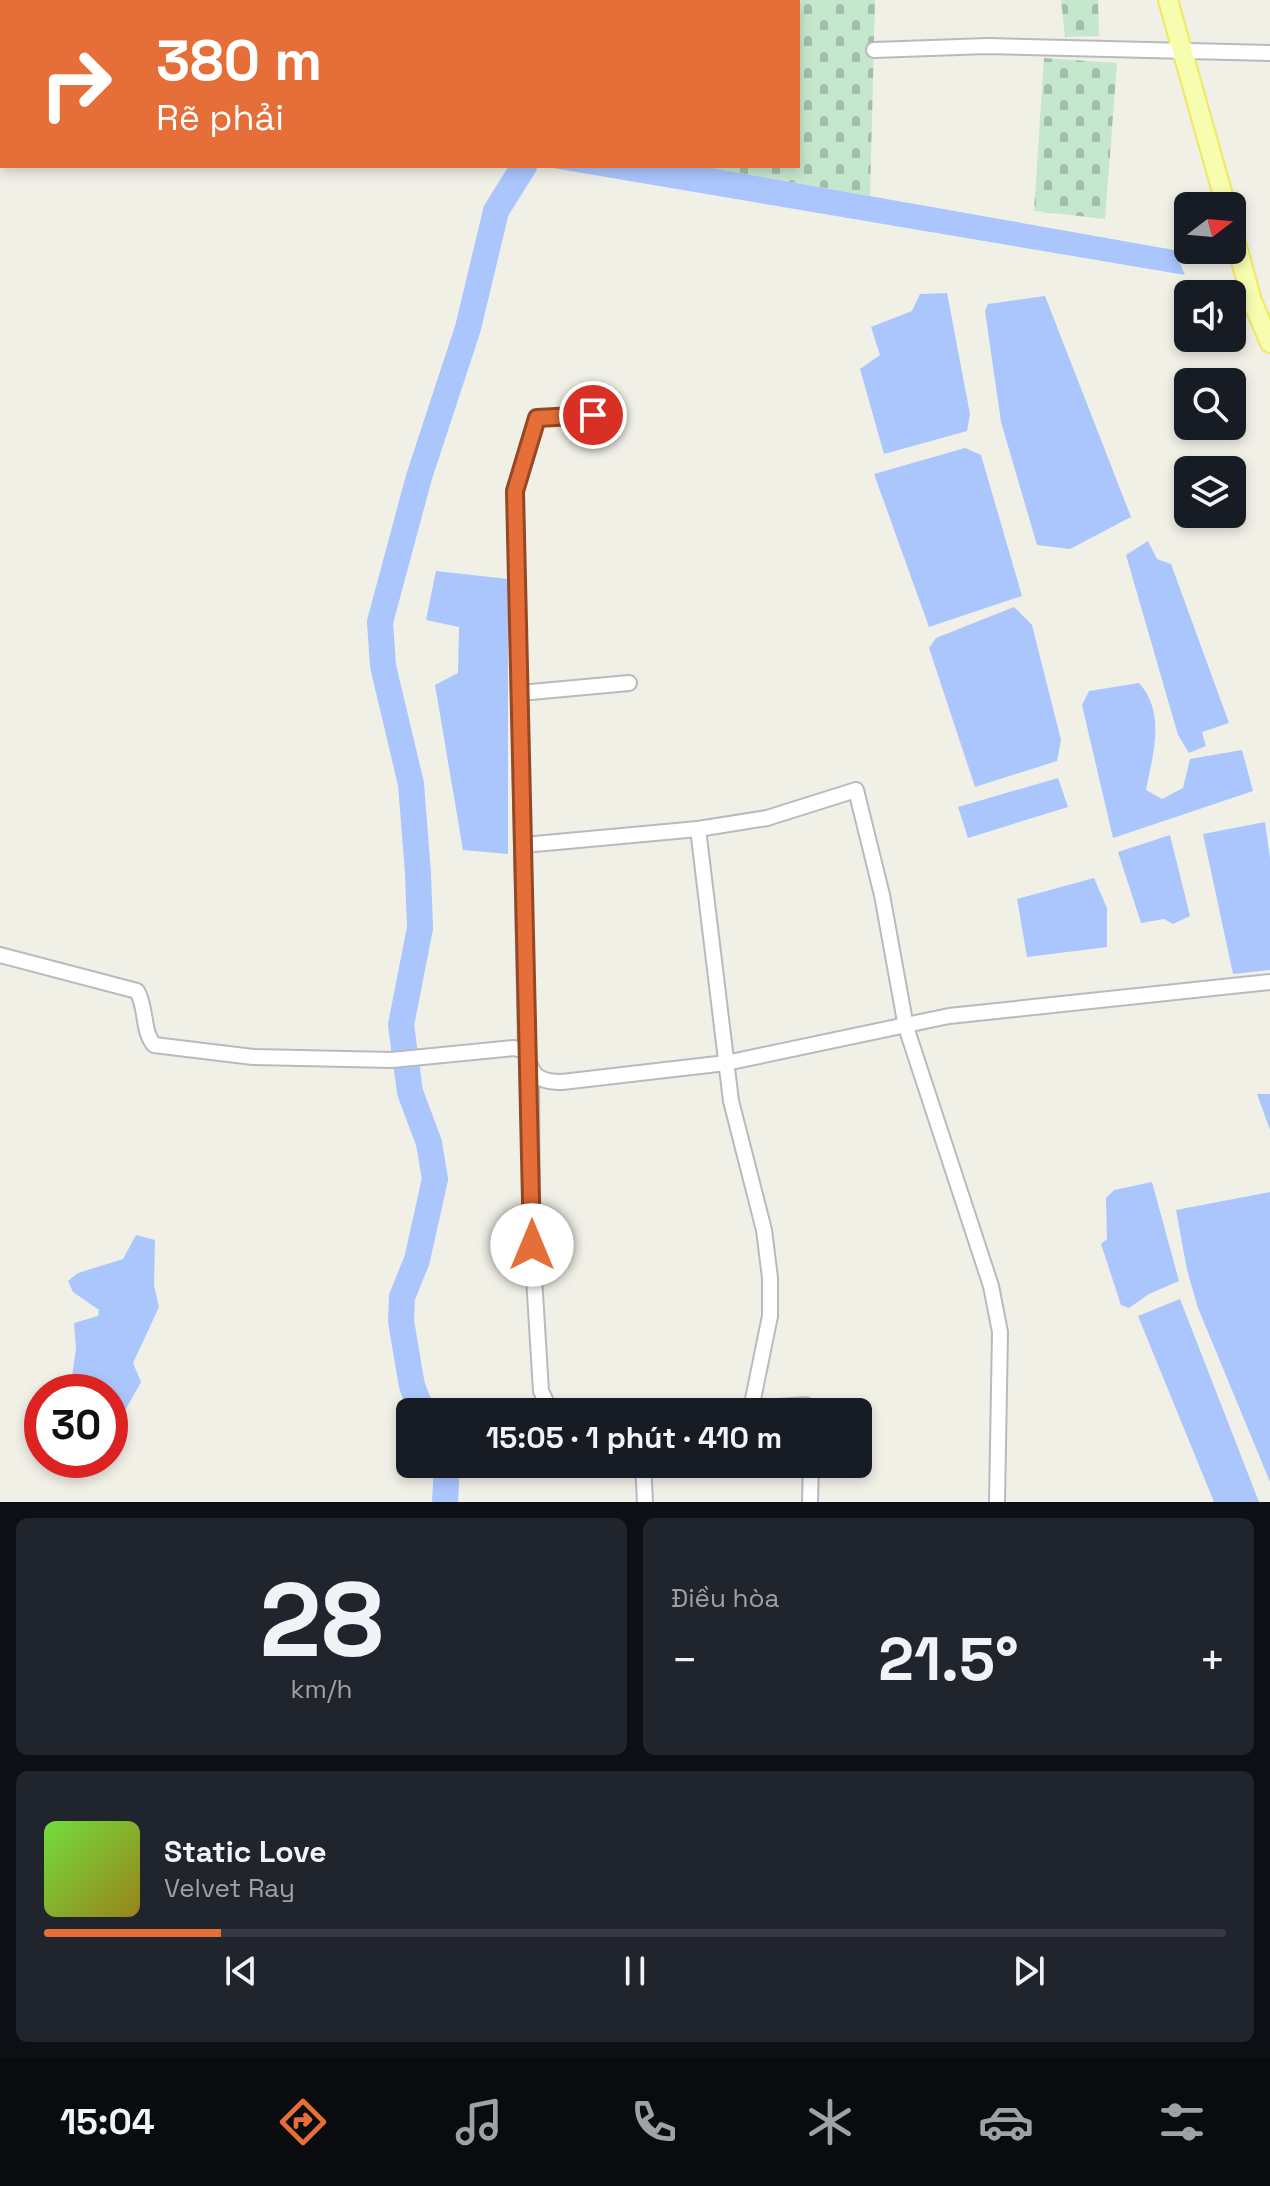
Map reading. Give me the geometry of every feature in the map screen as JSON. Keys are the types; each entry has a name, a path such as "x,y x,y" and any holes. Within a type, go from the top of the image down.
{"main road":[{"path":"1168,0 1222,192"},
{"path":"1242,264 1252,301 1270,343"}],"street":[{"path":"874,50 987,46 1270,53"},
{"path":"544,1398 541,1391 532,1245 531,1070 526,1051 515,491 537,418 593,415"},
{"path":"520,693 629,683"},
{"path":"524,845 698,829 787,814 856,790 882,895 906,1027 979,1245 1000,1332 997,1502"},
{"path":"698,829 734,1118 764,1230 771,1287 770,1316 753,1398"},
{"path":"0,955 137,991 144,1003 150,1041 154,1045 253,1057 392,1060 514,1048 526,1051"},
{"path":"531,1070 543,1082 562,1082 726,1063 949,1016 1270,982"},
{"path":"644,1478 645,1502"},
{"path":"810,1502 811,1478"}],"green space":[{"path":"800,0 875,0 870,196 711,168 800,168"},
{"path":"1061,0 1098,0 1099,36 1065,37"},
{"path":"1044,58 1117,63 1105,219 1034,211"}],"water":[{"path":"553,168 711,168 1174,250 1174,264 1180,264 1185,275"},
{"path":"947,293 970,414 967,431 884,454 860,369 880,355 871,327 912,311 920,294"},
{"path":"1045,296 1131,517 1070,549 1037,545 1001,422 985,311 988,304"},
{"path":"965,448 981,455 1022,596 929,627 874,474"},
{"path":"1148,541 1157,559 1171,564 1229,723 1202,732 1206,746 1189,753 1178,735 1126,555"},
{"path":"436,571 508,579 508,854 463,850 435,685 458,673 459,627 426,620"},
{"path":"1014,607 1032,625 1061,740 1057,761 975,787 929,648 936,638"},
{"path":"1139,683 1147,695 1155,721 1154,748 1146,790 1162,799 1183,788 1190,759 1242,750 1253,791 1113,838 1082,705 1089,691"},
{"path":"1058,778 1068,807 968,838 958,807"},
{"path":"1265,822 1270,858 1270,970 1233,974 1203,834"},
{"path":"1170,835 1190,916 1173,924 1164,919 1141,923 1118,852"},
{"path":"1094,878 1107,908 1107,947 1027,957 1017,899"},
{"path":"1257,1094 1270,1094 1270,1130"},
{"path":"1152,1182 1179,1281 1149,1294 1129,1308 1121,1305 1101,1244 1107,1239 1106,1198 1114,1190"},
{"path":"1270,1192 1270,1482 1198,1308 1187,1270 1176,1210"},
{"path":"136,1235 155,1240 154,1285 159,1307 133,1363 141,1382 128,1405 128,1374 72,1374 76,1348 74,1323 98,1316 99,1310 73,1292 68,1281 78,1273 123,1259"},
{"path":"1180,1299 1259,1502 1214,1502 1138,1316"}],"waterway":[{"path":"417,1398 401,1321 402,1297 417,1260 435,1179 429,1143 410,1092 401,1025 420,928 418,873 411,784 383,666 380,622 419,477 468,328 496,211 523,168"},
{"path":"445,1502 446,1478"}],"route":[{"path":"532,1245 531,1070 526,1051 515,491 537,418 593,415"}]}
